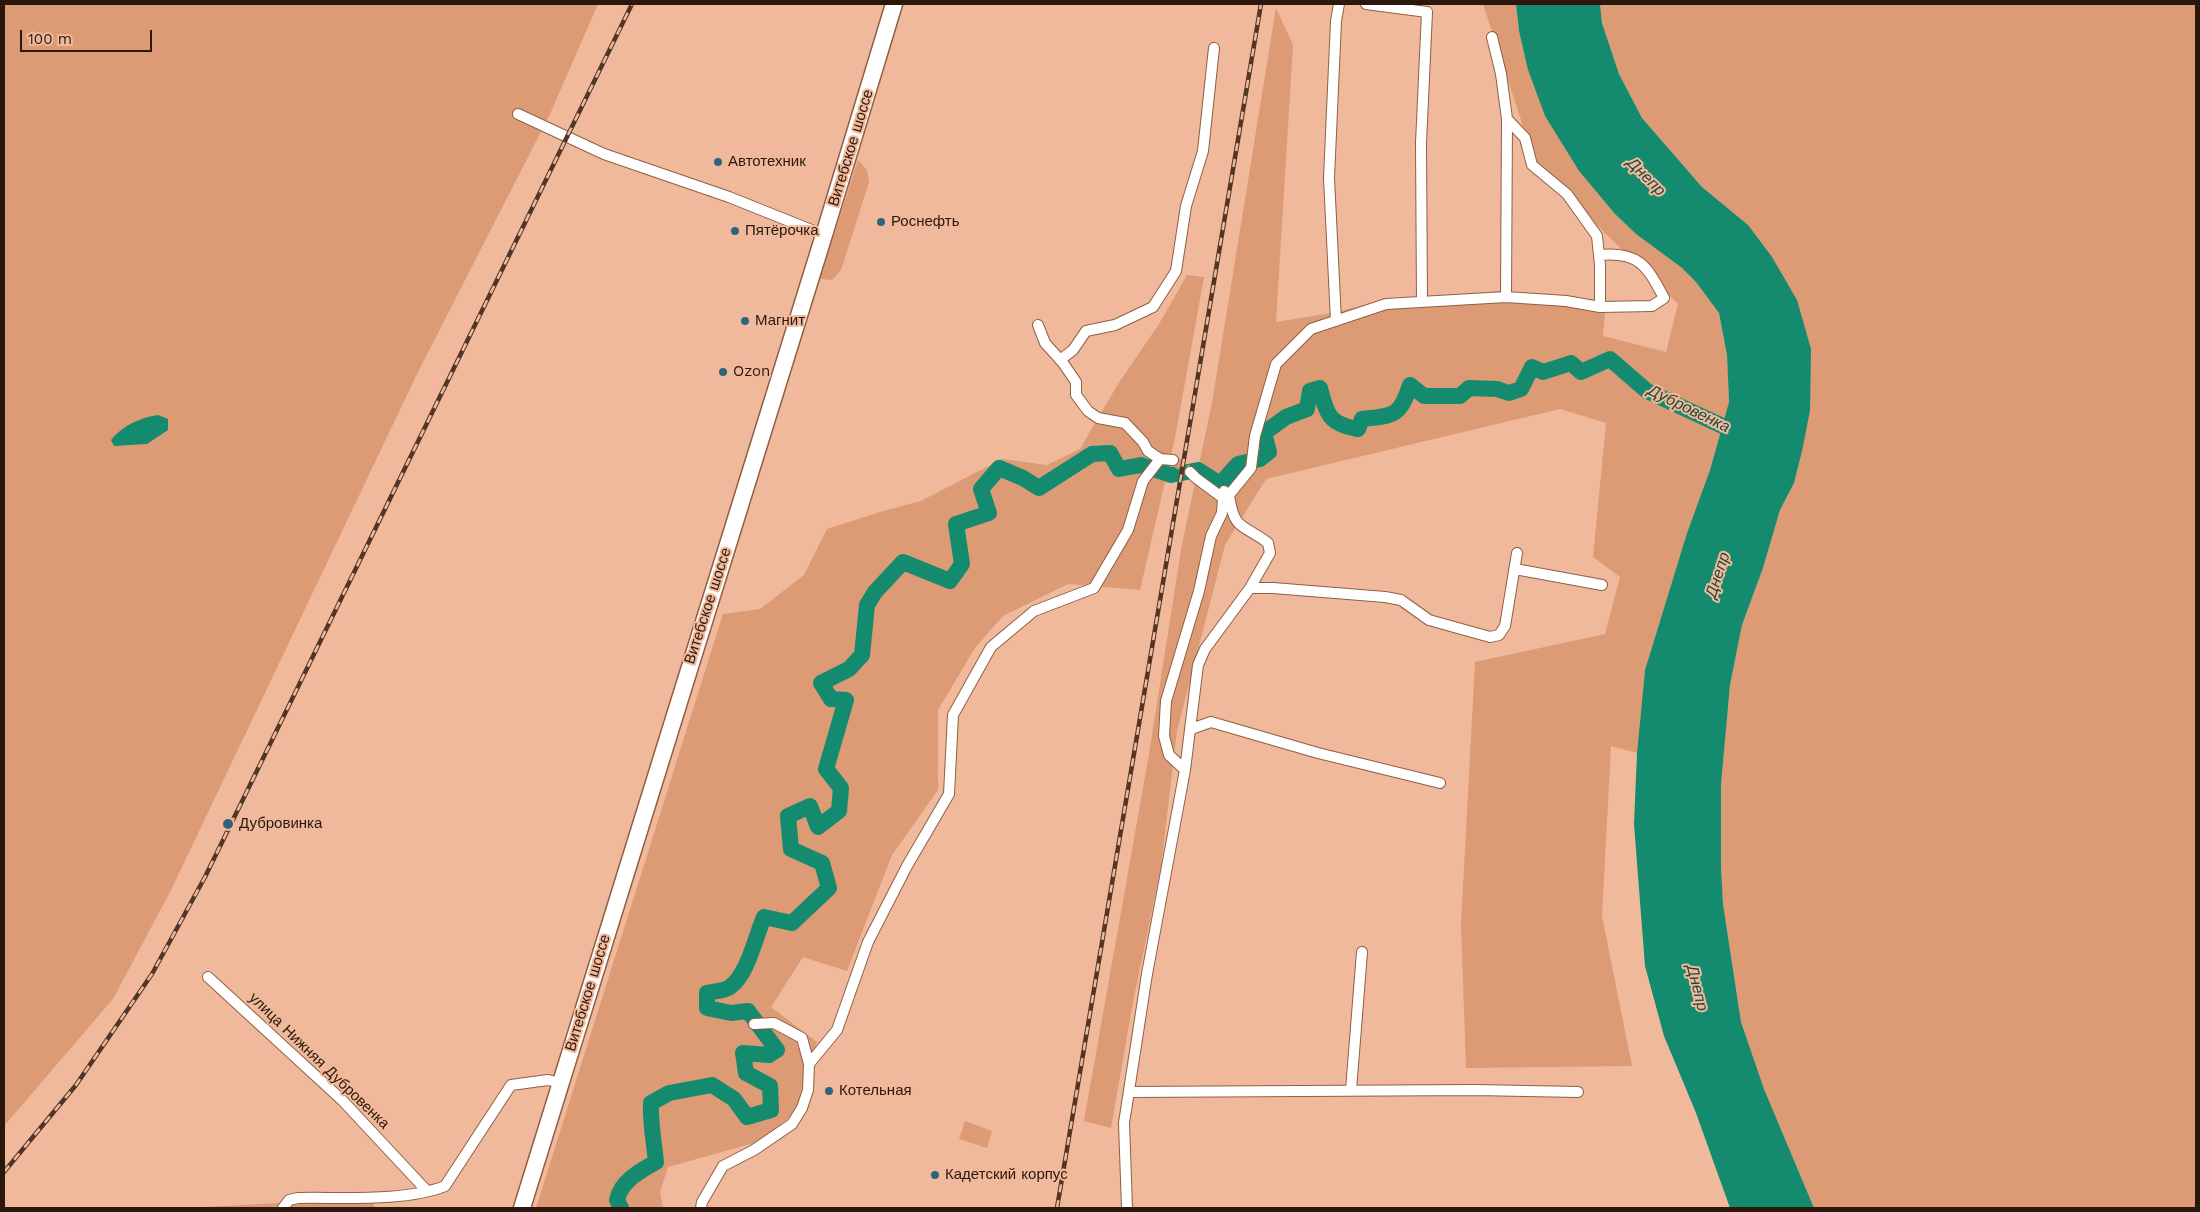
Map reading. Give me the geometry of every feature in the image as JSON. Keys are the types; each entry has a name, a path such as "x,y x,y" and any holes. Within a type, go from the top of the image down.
{"main road":[{"name":"Витебское шоссе","path":"522,1208 894,4"}],"street":[{"path":"1336,321 1329,178 1336,22 1339,4"},
{"path":"1366,4 1427,12 1421,143 1422,302"},
{"path":"1492,37 1501,74 1507,119 1506,297"},
{"path":"1060,360 1073,350 1086,330 1115,325 1153,307 1176,271 1186,206 1203,150 1214,48"},
{"path":"518,114 604,154 729,197 824,235"},
{"path":"1507,119 1525,138 1532,165 1567,194 1597,236 1600,255 1600,307"},
{"path":"1229,495 1251,468 1254,436 1276,364 1311,329 1386,304 1506,297 1566,301 1600,307 1652,306 1664,298 1641,262 1616,254 1600,255"},
{"path":"1038,325 1045,343 1076,382 1076,395 1088,411 1098,418 1124,423 1143,442 1148,451 1160,459 1173,460"},
{"path":"809,1064 837,1030 868,942 907,866 949,794 953,715 991,647 1034,611 1094,588 1128,530 1143,482 1160,459"},
{"path":"1185,770 1169,755 1164,736 1166,701 1199,591 1211,536 1222,513 1222,498 1190,472"},
{"path":"1127,1208 1124,1123 1147,974 1185,770 1198,665 1205,649 1250,588 1270,553 1268,543 1250,533 1232,515 1229,495 1222,489 1210,487"},
{"path":"1250,588 1273,588 1401,600 1429,620 1490,637 1498,635 1505,626 1517,552"},
{"path":"1515,569 1602,585"},
{"path":"1191,729 1211,722 1318,753 1440,783"},
{"path":"1351,1090 1362,952"},
{"name":"улица Нижняя Дубровенка","path":"208,977 342,1100 427,1191"},
{"path":"702,1208 702,1202 722,1166 754,1150 792,1124 802,1108 808,1090 809,1064 802,1038 774,1023 754,1024"},
{"path":"283,1208 289,1200 298,1198 385,1196 427,1191 445,1186 511,1085 548,1080 561,1083"},
{"path":"1129,1092 1351,1090 1578,1092"}],"shaded area":[{"path":"4,4 598,4 550,114 417,374 171,890 113,999 4,1126"},
{"path":"1483,4 1516,4 1519,31 1528,70 1545,116 1579,171 1615,214 1636,234 1682,268 1696,282 1719,313 1727,355 1729,402 1710,470 1687,533 1645,670 1637,753 1611,746 1602,916 1632,1066 1466,1068 1461,924 1475,662 1605,634 1620,577 1593,557 1606,423 1560,409 1266,479 1225,545 1177,731 1161,867 1133,1002 1111,1128 1084,1121 1149,754 1182,544 1212,403 1276,8 1293,45 1276,322 1331,313 1381,301 1503,291 1606,304 1603,336 1666,352 1678,304 1536,166"},
{"path":"1600,4 2196,4 2196,1208 1814,1208 1764,1089 1741,1022 1723,904 1721,867 1721,785 1730,685 1742,625 1763,568 1780,510 1794,483 1810,411 1748,225 1702,187 1642,118 1619,74 1602,23"},
{"path":"858,160 867,170 869,182 841,270 832,280 820,279"},
{"path":"1187,275 1204,277 1175,438 1140,590 1068,584 1003,616 975,648 938,710 938,790 892,855 847,971 803,957 771,1007 817,1042 794,1113 761,1141 668,1167 660,1192 663,1208 536,1208 723,614 760,609 804,575 827,529 921,501 1002,459 1047,465 1080,449 1118,384 1159,324"},
{"path":"965,1121 992,1131 987,1148 959,1139"},
{"path":"371,1198 375,1208 199,1208 204,1207"}],"water":[{"name":"Днепр","path":"1516,4 1600,4 1602,23 1619,74 1642,118 1702,187 1748,225 1772,257 1797,300 1811,349 1810,411 1802,451 1794,483 1780,510 1763,568 1742,625 1730,685 1721,785 1721,867 1723,904 1741,1022 1764,1089 1814,1208 1730,1208 1696,1113 1664,1036 1645,966 1634,824 1637,753 1645,670 1687,533 1710,470 1729,402 1727,355 1719,313 1696,282 1682,268 1636,234 1615,214 1579,171 1545,116 1528,70 1519,31"},
{"path":"158,415 168,419 168,430 147,444 114,446 111,440 126,426 138,420"}],"waterway":[{"name":"Дубровенка","path":"621,1208 617,1200 623,1187 632,1177 656,1162 651,1103 669,1093 712,1085 734,1099 747,1117 771,1110 770,1086 746,1073 743,1053 769,1055 777,1050 748,1011 731,1013 707,1008 707,993 730,987 742,974 764,917 792,923 829,888 822,863 791,849 788,816 810,806 818,827 839,811 841,788 826,769 846,700 831,699 821,683 849,669 862,655 867,605 875,592 903,562 950,581 962,564 956,524 989,513 981,489 999,468 1023,478 1039,488 1092,454 1110,453 1119,469 1141,465 1171,475 1198,470 1220,484 1238,464 1260,459 1269,452 1264,433 1286,417 1307,409 1310,391 1320,388 1327,412 1331,417 1341,424 1358,429 1362,419 1381,417 1394,413 1399,409 1410,385 1424,396 1460,396 1469,388 1497,389 1509,393 1521,389 1532,367 1543,372 1571,363 1581,372 1610,359 1647,391 1742,435"}],"tunnel":[{"path":"1173,460 1190,472"}],"railway":[{"path":"4,1172 76,1085 152,974 205,877 632,4"},
{"path":"1057,1208 1261,4"}],"place":[{"name":"Автотехник","path":"718,162"},
{"name":"Роснефть","path":"881,222"},
{"name":"Пятёрочка","path":"735,231"},
{"name":"Магнит","path":"745,321"},
{"name":"Ozon","path":"723,372"},
{"name":"Дубровинка","path":"228,824"},
{"name":"Котельная","path":"829,1091"},
{"name":"Кадетский корпус","path":"935,1175"}]}
